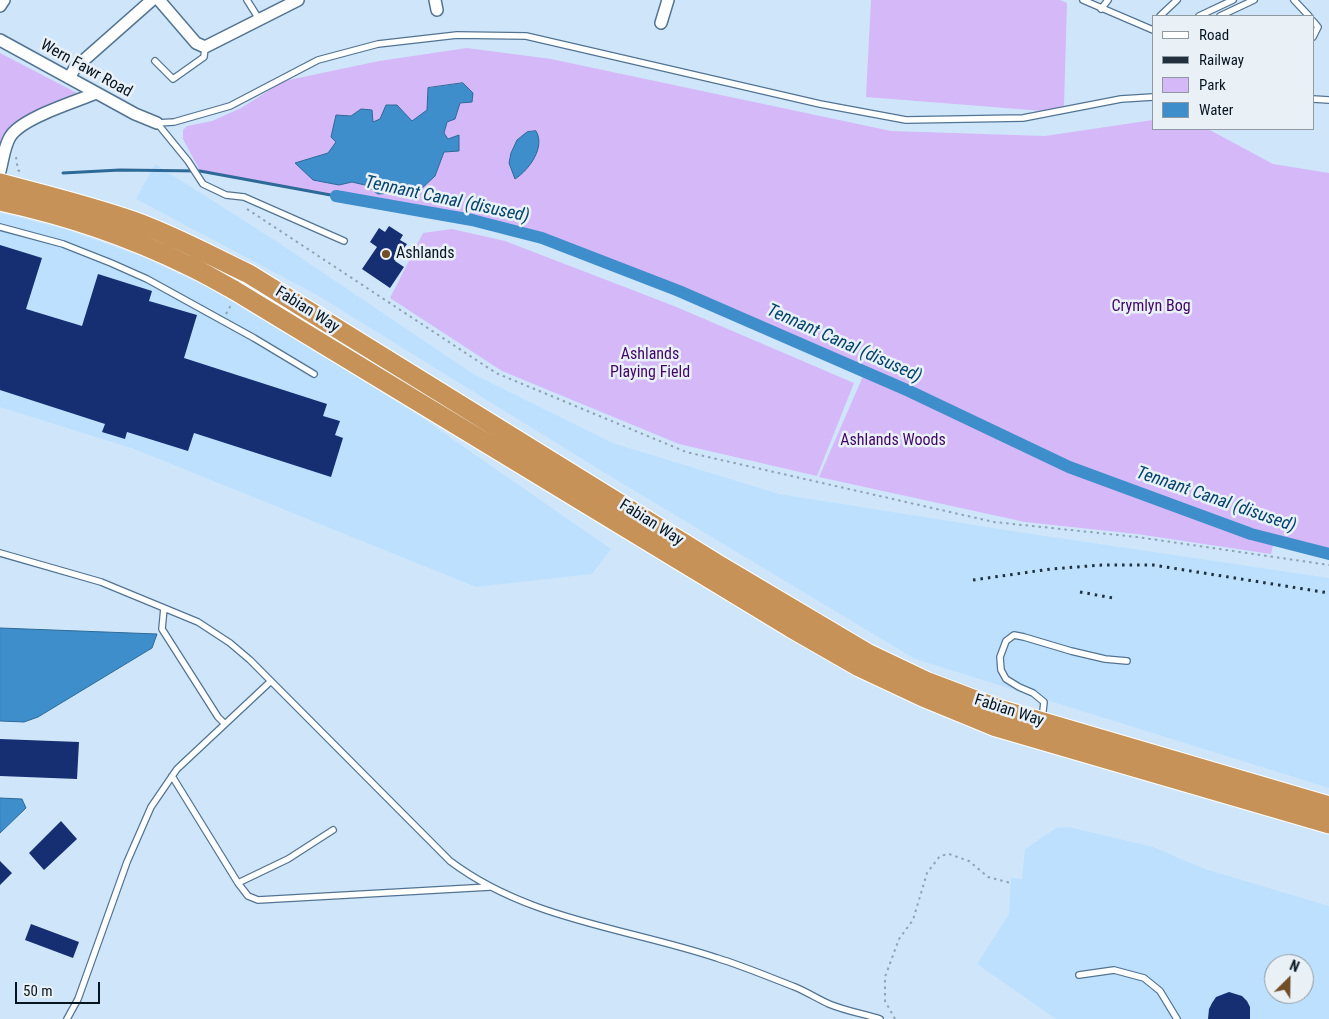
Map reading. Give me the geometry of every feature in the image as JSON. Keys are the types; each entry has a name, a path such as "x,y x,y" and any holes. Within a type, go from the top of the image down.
{"highway":[{"name":"Fabian Way","path":"0,183 77,203 135,222 176,239 249,274 715,572 791,628 859,667 923,697 996,726 1329,824"},
{"name":"Fabian Way","path":"0,202 77,221 132,241 188,265 234,290 715,572 825,628 867,653 928,682 999,709 1329,806"}],"street":[{"path":"0,6 4,0"},
{"path":"69,78 75,68 152,0"},
{"path":"159,0 196,43 205,47 298,0"},
{"path":"661,24 668,0"},
{"name":"Wern Fawr Road","path":"0,40 96,94 135,114 157,122"},
{"path":"0,171 10,137 17,128 47,112 96,94"}],"lane":[{"path":"248,0 259,19"},
{"path":"1083,0 1152,27"},
{"path":"1101,8 1108,0"},
{"path":"1161,15 1176,0"},
{"path":"1201,15 1233,0"},
{"path":"1222,15 1254,0"},
{"path":"1294,0 1308,15"},
{"path":"1314,22 1318,27 1314,35"},
{"path":"157,122 174,122 230,106 318,60 378,44 457,35 526,36 820,104 906,120 1023,118 1121,99 1152,97"},
{"path":"155,62 173,79 204,57 205,47"},
{"path":"1314,99 1329,100"},
{"path":"157,122 204,184 226,195 244,196 344,241"},
{"path":"0,227 63,244 138,275 230,324 314,374"},
{"path":"0,553 102,582 198,622 230,643 271,681 450,861 468,875 490,887 523,902 572,918 716,958 796,988 830,1004 880,1019"},
{"path":"164,608 162,629 218,717 225,724"},
{"path":"1042,722 1044,702 1034,693 1019,687 1006,678 1001,670 1000,657 1006,641 1014,636 1024,637 1071,652 1105,659 1127,661"},
{"path":"67,1019 78,999 127,862 150,807 177,769 271,681"},
{"path":"172,776 238,883 248,896 258,900 490,887"},
{"path":"238,883 288,859 333,830"},
{"path":"1079,975 1114,970 1144,978 1160,991 1177,1019"}],"path":[{"path":"226,195 496,373 686,452 994,522 1137,537 1329,565"},
{"path":"895,1019 885,1001 885,977 899,939 913,920 927,873 940,856 949,854 969,861 988,876 1010,883"}],"shaded area":[{"path":"155,164 276,241 475,375 613,443 779,494 1329,578 1329,788 915,659 605,473 317,295 136,199"},
{"path":"0,213 64,229 104,243 145,258 215,291 418,415 611,549 592,574 476,587 134,449 0,407"},
{"path":"1069,827 1153,847 1205,869 1329,906 1329,1019 1056,1019 977,964 1009,914 1011,878 1022,879 1025,849 1056,828"}],"green space":[{"path":"871,0 1060,0 1067,3 1064,106 1043,111 866,97"},
{"name":"Crymlyn Bog","path":"467,48 551,59 891,131 1045,136 1152,120 1152,130 1210,130 1273,164 1329,173 1329,554 1251,534 1069,467 909,391 679,291 542,238 472,220 200,171 183,139 183,130 187,126 212,121 241,108 284,81 379,61"},
{"path":"0,53 81,95 45,109 0,149"},
{"name":"Ashlands Playing Field","path":"452,229 505,241 674,306 854,383 817,476 679,444 502,371 390,298 423,233"},
{"name":"Ashlands Woods","path":"864,374 1068,468 1250,536 1274,542 1271,554 1137,534 1025,522 819,477"}],"water":[{"path":"463,83 473,93 472,102 460,103 455,119 447,122 444,133 448,139 459,135 459,151 444,152 435,176 420,190 405,186 403,183 392,193 378,194 365,185 352,182 339,185 313,180 295,163 328,153 336,142 331,137 336,115 351,116 361,109 372,110 373,122 380,119 386,105 397,105 412,121 427,110 428,88"},
{"path":"536,131 539,137 539,144 534,158 526,170 515,179 509,163 511,153 517,140 527,132"},
{"path":"0,628 157,634 152,648 38,717 24,722 0,721"},
{"path":"0,798 22,799 26,808 0,833"}],"building":[{"name":"Ashlands","path":"389,226 403,235 400,240 407,244 395,261 404,267 390,288 362,269 377,247 370,242 379,228 385,232"},
{"path":"0,245 42,258 26,309 82,326 98,274 152,291 149,301 197,315 184,358 327,404 323,416 340,421 335,435 343,438 331,477 194,433 188,451 127,432 125,439 102,432 105,424 0,390"},
{"path":"0,739 79,742 77,779 0,776"},
{"path":"61,821 77,839 44,870 29,853"},
{"path":"0,861 12,873 0,885"},
{"path":"31,924 79,942 73,958 25,940"},
{"path":"1229,992 1242,996 1247,1001 1250,1007 1250,1019 1208,1019 1209,1009 1216,997"}],"waterway":[{"path":"63,173 120,170 200,171 336,196"},
{"name":"Tennant Canal (disused)","path":"336,196 472,220 542,238 679,291 909,391 1069,467 1251,534 1329,554"}],"railway":[{"path":"973,580 1051,569 1102,565 1153,565 1329,593"},
{"path":"1080,592 1113,598"}],"place":[{"name":"Ashlands","path":"386,254"}]}
